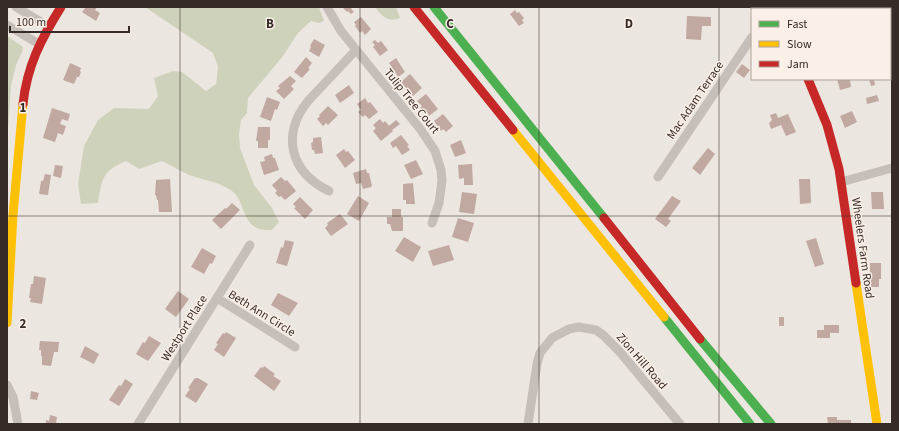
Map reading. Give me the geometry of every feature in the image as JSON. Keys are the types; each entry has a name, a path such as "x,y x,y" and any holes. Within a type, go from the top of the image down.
{"main road":[{"path":"7,323 8,264 25,87 31,60 61,7"},
{"path":"414,7 750,424"},
{"path":"434,7 716,358 771,424"},
{"name":"Wheelers Farm Road","path":"808,80 822,111 832,141 841,182 877,424"}],"street":[{"path":"16,7 49,27"},
{"name":"Tulip Tree Court","path":"327,7 334,21 356,51 421,130 435,151 441,170 442,181 439,203 432,223"},
{"path":"7,25 39,44"},
{"name":"Mac Adam Terrace","path":"658,177 751,38"},
{"path":"329,191 312,181 299,165 293,144 294,126 299,113 308,101 356,51"},
{"path":"841,182 892,168"},
{"name":"Westport Place","path":"138,424 250,245"},
{"name":"Beth Ann Circle","path":"217,298 295,347"},
{"name":"Zion Hill Road","path":"528,424 534,380 540,353 552,338 560,332 579,327 596,330 603,335 620,352 680,424"},
{"path":"7,385 13,397 18,424"}],"green space":[{"path":"145,7 319,7 324,21 319,23 311,21 298,33 283,56 248,98 247,113 241,120 239,134 240,148 254,185 272,208 279,222 272,230 260,229 252,225 239,200 232,191 217,183 189,175 162,161 139,169 126,161 112,168 104,177 102,182 98,203 81,204 78,184 84,146 98,120 114,108 149,109 158,96 154,78 173,71 182,72 206,91 216,84 218,67 213,53"},
{"path":"375,7 396,7 400,18 392,20 386,18"},
{"path":"7,36 23,47 16,65 11,86 7,144"}],"building":[{"path":"86,7 97,7 95,10 100,13 96,21 82,12"},
{"path":"342,7 353,7 351,9 354,12 351,14"},
{"path":"515,10 524,18 522,20 524,23 519,26 510,14"},
{"path":"687,16 711,17 711,26 702,26 701,40 686,39"},
{"path":"361,17 371,29 365,35 362,31 360,33 354,22"},
{"path":"314,39 325,45 319,57 309,51"},
{"path":"375,40 378,43 381,41 388,50 380,56 373,47 375,45 372,42"},
{"path":"306,57 312,63 308,68 310,69 302,78 294,72"},
{"path":"396,58 405,72 398,77 395,72 393,74 390,68 392,67 389,63"},
{"path":"70,63 81,68 79,77 77,77 74,84 63,80"},
{"path":"742,64 750,70 744,78 736,72"},
{"path":"410,74 422,88 413,96 401,82"},
{"path":"290,76 296,81 291,86 294,89 284,99 276,91 280,88 278,86"},
{"path":"837,80 850,80 851,87 840,90"},
{"path":"869,80 874,80 875,85 871,86"},
{"path":"349,85 354,93 340,103 335,95"},
{"path":"426,94 438,109 429,116 427,112 425,114 420,108 422,106 417,101"},
{"path":"877,95 879,101 867,104 866,98"},
{"path":"267,97 280,102 277,110 275,109 271,121 260,117"},
{"path":"365,98 368,103 370,102 378,112 369,119 365,115 363,117 358,112 361,110 357,104"},
{"path":"328,106 338,115 328,125 326,123 323,126 317,119"},
{"path":"52,108 70,114 68,121 62,119 60,124 66,126 63,135 58,133 55,142 43,138"},
{"path":"852,111 857,122 845,128 840,116"},
{"path":"776,113 778,118 788,114 796,132 786,136 781,125 771,129 769,123 772,120 770,115"},
{"path":"443,114 453,126 446,132 443,129 441,131 434,121"},
{"path":"380,119 383,123 385,121 389,126 396,120 400,124 381,141 373,131 376,128 373,125"},
{"path":"258,127 270,127 270,140 268,140 268,148 258,148 258,141 256,141"},
{"path":"401,135 409,145 407,146 410,150 402,155 396,146 393,148 390,143"},
{"path":"321,137 323,153 315,154 314,150 312,150 311,143 313,142 313,138"},
{"path":"461,140 466,153 455,157 450,145"},
{"path":"708,148 715,154 700,175 692,168"},
{"path":"344,149 346,152 348,151 355,160 345,168 336,155"},
{"path":"272,154 279,170 264,175 260,162 265,161 264,157"},
{"path":"416,160 423,174 411,179 404,165"},
{"path":"472,164 473,185 464,185 464,178 459,179 458,165"},
{"path":"55,165 63,166 61,178 53,176"},
{"path":"366,169 367,173 369,173 372,186 363,189 361,183 356,184 353,173"},
{"path":"45,174 51,175 48,195 39,194 41,181 43,181"},
{"path":"281,177 285,181 287,180 296,191 285,200 275,193 277,191 272,185"},
{"path":"170,179 172,212 159,212 158,200 155,195 156,180"},
{"path":"799,179 810,179 811,203 800,204"},
{"path":"413,183 415,204 406,204 406,200 403,200 403,184"},
{"path":"462,192 477,194 474,214 459,212"},
{"path":"871,192 883,192 884,209 872,209"},
{"path":"358,196 369,203 359,221 347,214"},
{"path":"672,196 681,201 668,219 671,221 666,227 655,219"},
{"path":"300,197 313,210 305,219 294,208 296,207 293,204"},
{"path":"232,203 240,210 221,229 212,220"},
{"path":"392,209 401,209 401,217 403,217 403,231 392,231 390,224 387,224 387,217 392,217"},
{"path":"340,214 348,224 331,236 325,228 328,225 327,223"},
{"path":"458,218 474,223 468,242 452,237"},
{"path":"404,237 421,247 413,262 395,251"},
{"path":"816,238 824,264 815,267 806,241"},
{"path":"285,240 294,242 287,266 276,263"},
{"path":"449,245 454,260 433,266 428,251"},
{"path":"202,248 216,256 204,274 191,267"},
{"path":"870,263 881,263 881,279 879,279 879,287 870,287"},
{"path":"34,276 46,278 42,304 30,302 31,298 29,298 31,284 33,284"},
{"path":"178,291 189,299 176,317 165,309"},
{"path":"278,293 298,303 289,316 271,305"},
{"path":"779,317 784,317 784,326 779,326"},
{"path":"824,325 839,325 839,333 830,333 830,338 817,338 817,330 824,330"},
{"path":"226,332 236,338 224,357 214,350 218,344 216,343 223,333 225,334"},
{"path":"149,336 161,343 148,361 136,354 143,342 145,343"},
{"path":"40,341 59,342 58,352 54,352 51,366 42,365 41,350 39,350"},
{"path":"85,346 99,354 94,364 80,357"},
{"path":"264,366 275,374 273,376 281,381 274,391 254,376 261,367 263,368"},
{"path":"195,378 198,378 208,384 196,403 185,396 190,389 188,388"},
{"path":"125,379 133,384 119,406 109,400"},
{"path":"31,391 39,393 37,400 30,399"},
{"path":"50,415 57,417 56,424 46,424 46,420 49,421"},
{"path":"827,417 837,417 837,420 851,420 851,424 828,424"}],"traffic: fast":[{"path":"434,7 604,218"},
{"path":"664,317 750,424"},
{"path":"700,339 771,424"}],"traffic: slow":[{"path":"7,323 13,215 23,104"},
{"path":"513,130 664,317"},
{"path":"856,283 877,424"}],"traffic: jam":[{"path":"23,104 28,77 36,53 47,30 61,7"},
{"path":"414,7 513,130"},
{"path":"808,80 827,125 839,169 856,283"},
{"path":"604,218 700,339"}]}
